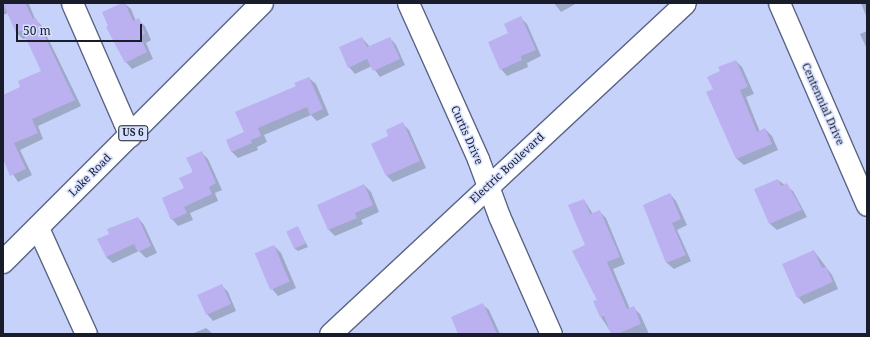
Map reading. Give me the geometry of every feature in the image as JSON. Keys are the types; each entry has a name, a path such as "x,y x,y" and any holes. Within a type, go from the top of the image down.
{"main road":[{"name":"Lake Road","path":"3,262 262,3"}],"street":[{"path":"72,3 130,136"},
{"name":"Curtis Drive","path":"408,3 488,185 551,334"},
{"name":"Electric Boulevard","path":"330,334 488,185 685,3"},
{"name":"Centennial Drive","path":"779,3 867,205"},
{"path":"38,228 86,334"}],"building":[{"path":"3,3 25,3 33,19 36,18 75,100 32,119 38,133 14,143 26,169 10,176 3,159 3,95 20,87 18,81 41,71 22,30 16,33"},
{"path":"125,3 133,21 139,18 145,34 140,36 147,52 125,63 106,27 108,26 102,12"},
{"path":"521,16 536,50 521,56 522,60 500,70 488,42 508,33 504,24"},
{"path":"362,37 367,47 390,37 400,59 373,71 367,59 348,68 339,47"},
{"path":"736,60 748,87 740,90 757,132 765,128 772,144 736,159 706,92 713,89 707,77 720,71 718,67"},
{"path":"309,77 323,109 310,115 307,107 258,128 261,136 251,140 252,143 231,152 226,140 244,132 235,112 296,86 294,83"},
{"path":"403,122 420,161 386,176 371,144 388,136 386,130"},
{"path":"202,151 216,183 209,187 212,194 184,207 187,213 171,220 162,198 184,188 179,178 193,172 186,158"},
{"path":"778,179 781,186 787,183 802,210 769,224 754,189"},
{"path":"364,184 373,205 355,213 357,218 328,230 317,205"},
{"path":"670,193 681,219 672,223 686,255 666,263 643,205"},
{"path":"584,199 590,214 600,210 620,257 607,262 627,309 634,306 641,324 617,334 611,334 604,316 600,317 593,301 597,300 572,251 585,245 568,205"},
{"path":"138,217 151,246 138,252 134,244 106,257 97,239 109,234 107,229"},
{"path":"298,226 306,243 294,249 286,231"},
{"path":"274,245 290,282 270,290 255,253"},
{"path":"814,250 822,268 826,267 833,282 797,298 782,264"},
{"path":"222,284 231,304 206,315 197,295"},
{"path":"483,303 497,334 458,334 451,317"}]}
